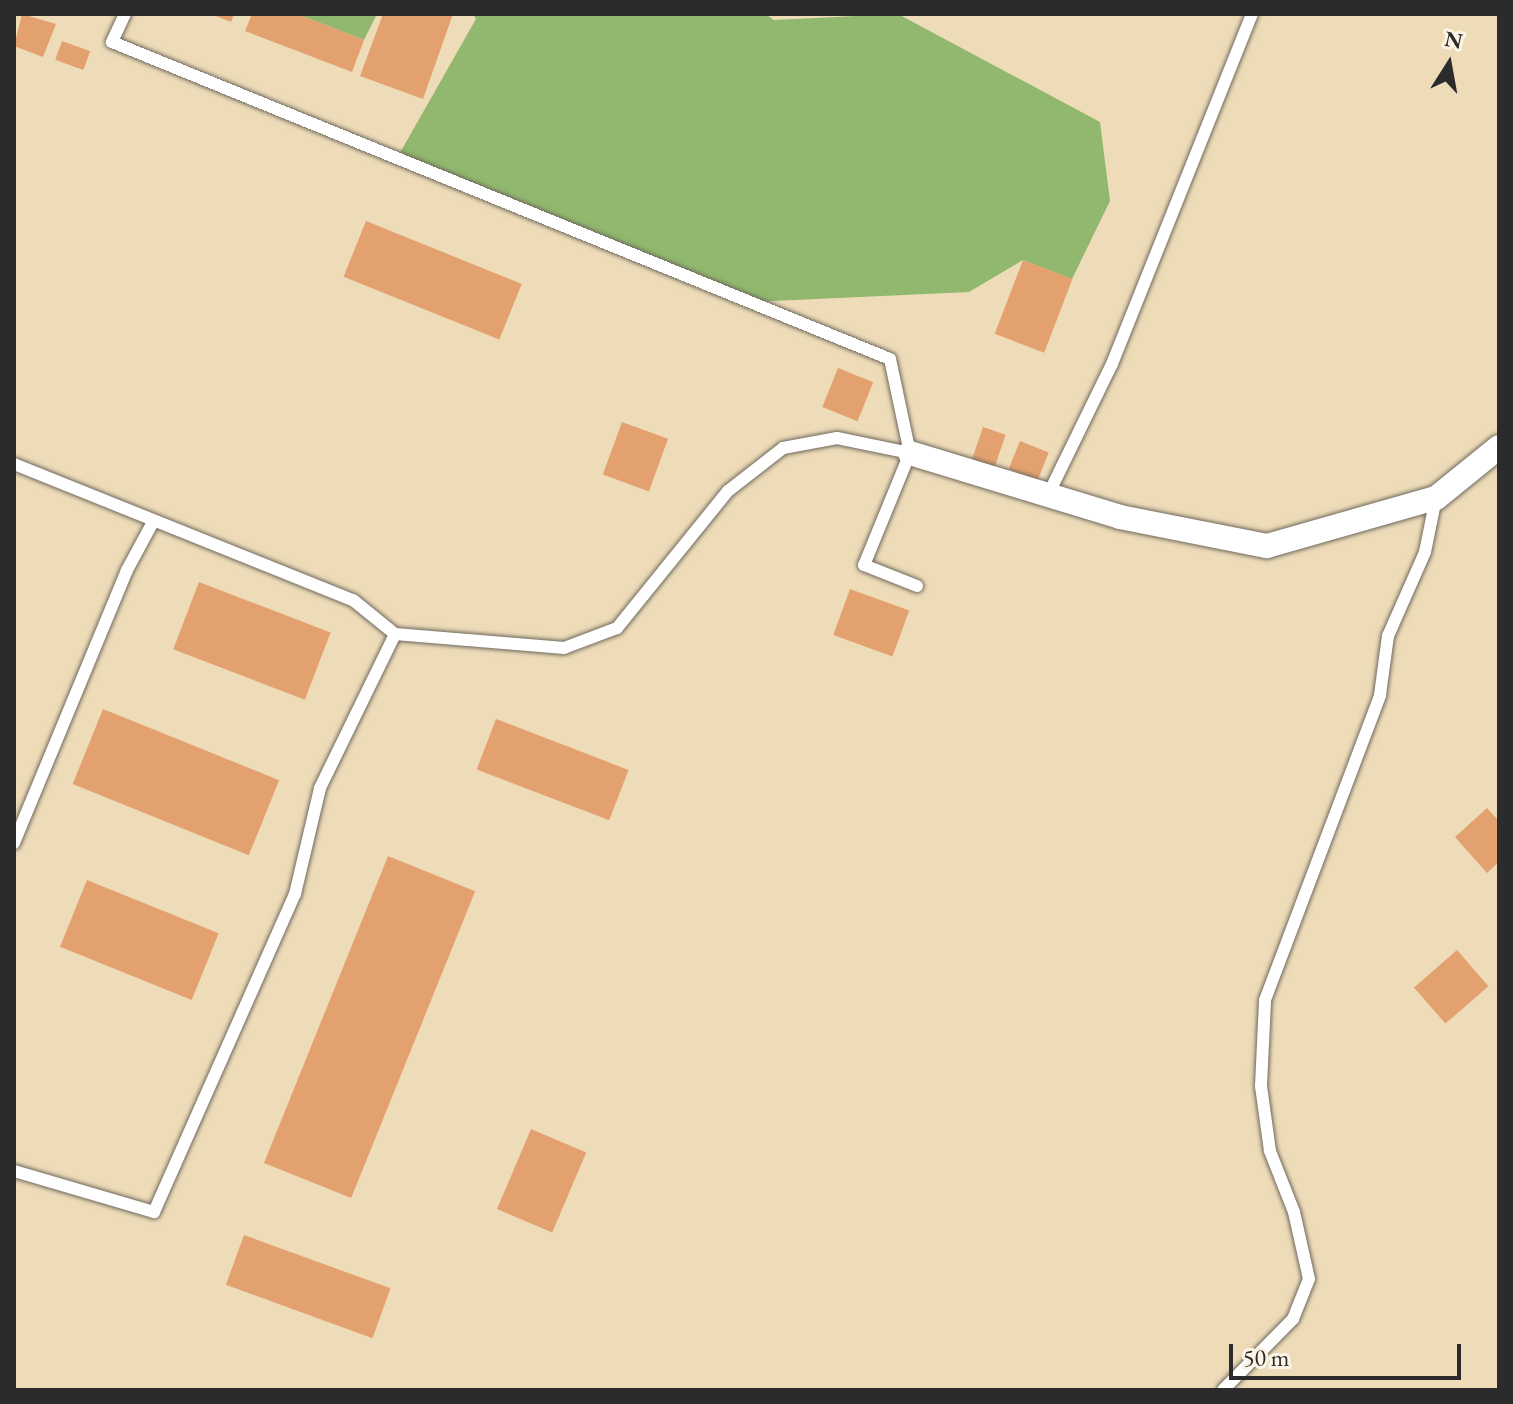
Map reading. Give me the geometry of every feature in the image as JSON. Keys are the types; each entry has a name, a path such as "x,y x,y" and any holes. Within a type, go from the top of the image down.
{"street":[{"path":"910,453 1120,517 1267,546 1436,498 1499,447"}],"lane":[{"path":"125,14 112,42 890,359 910,453 864,565 917,586"},
{"path":"1048,495 1112,364 1252,14"},
{"path":"14,464 353,600 395,634 564,648 617,628 728,491 783,448 837,438 910,453"},
{"path":"1223,1390 1293,1319 1309,1279 1294,1212 1270,1151 1261,1086 1265,1000 1380,695 1388,636 1425,552 1436,498"},
{"path":"14,843 127,570 153,522"},
{"path":"14,1171 154,1212 295,894 320,788 395,634"}],"green space":[{"path":"297,14 377,14 364,40"},
{"path":"473,14 765,14 774,20 898,14 1100,122 1110,201 1072,279 1023,260 969,292 750,302 397,158 476,19"}],"building":[{"path":"22,14 56,24 43,57 14,46"},
{"path":"211,14 234,14 231,22"},
{"path":"252,14 297,14 364,40 352,72 245,31"},
{"path":"383,14 453,14 423,99 360,76"},
{"path":"62,41 90,51 83,70 55,60"},
{"path":"366,221 522,284 499,340 344,277"},
{"path":"1023,260 1072,279 1044,353 995,334"},
{"path":"838,368 873,382 857,421 822,407"},
{"path":"622,422 668,439 649,491 603,475"},
{"path":"983,427 1006,435 995,467 972,459"},
{"path":"1020,441 1049,453 1038,480 1009,469"},
{"path":"199,582 331,633 305,700 173,649"},
{"path":"850,589 909,611 892,657 833,635"},
{"path":"103,709 279,780 249,855 73,784"},
{"path":"496,719 629,770 609,820 477,769"},
{"path":"1487,808 1499,821 1499,862 1487,873 1455,837"},
{"path":"388,856 475,891 351,1198 264,1163"},
{"path":"87,880 219,933 192,1000 60,947"},
{"path":"1457,950 1488,986 1445,1024 1414,987"},
{"path":"531,1129 586,1152 552,1233 497,1209"},
{"path":"244,1235 391,1288 372,1338 226,1285"}]}
